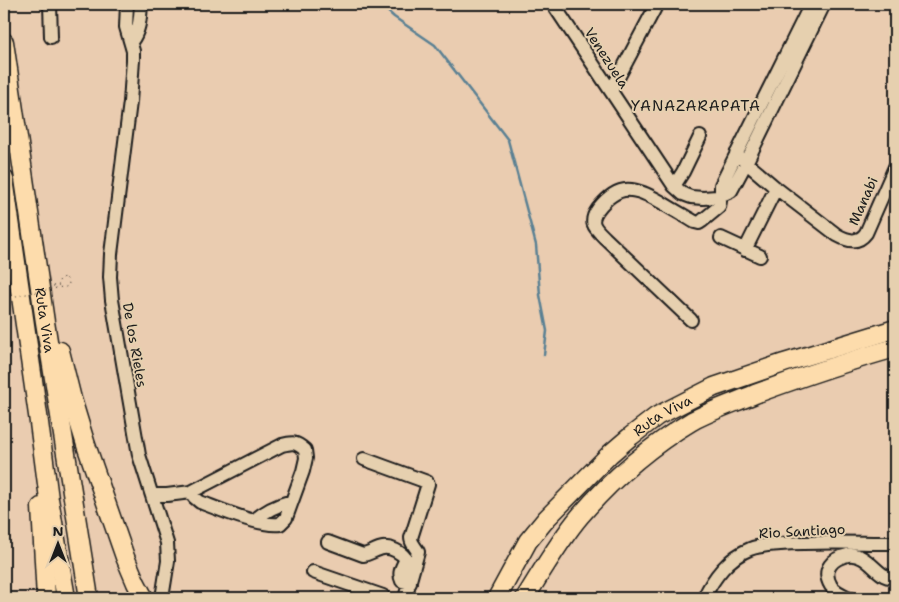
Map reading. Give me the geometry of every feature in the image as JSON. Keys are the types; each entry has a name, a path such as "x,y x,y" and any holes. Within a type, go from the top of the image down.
{"highway":[{"name":"Ruta Viva","path":"4,42 45,322 90,598"},
{"name":"Ruta Viva","path":"4,179 66,598"},
{"path":"45,322 57,342 86,445 125,557 144,598"},
{"name":"Ruta Viva","path":"496,598 528,542 547,518 610,454 657,416 714,387 784,362 895,329"},
{"name":"Ruta Viva","path":"525,598 555,551 580,517 621,474 651,448 674,432 714,410 785,383 858,358 895,348"},
{"path":"42,444 38,467 38,484 46,598"}],"street":[{"path":"50,4 51,37"},
{"name":"De los Rieles","path":"127,4 126,27 133,51 133,60 130,102 111,254 111,292 115,325 139,455 167,542 168,561 160,595"},
{"path":"131,42 136,36 139,27 141,4"},
{"name":"Venezuela","path":"553,4 674,186 683,194 691,197 719,196"},
{"path":"610,91 657,4"},
{"path":"691,320 595,228 594,216 602,205 616,192 631,189 645,193 694,222 699,223 719,207 721,185 811,4"},
{"path":"719,196 730,191 746,163 824,4"},
{"path":"674,186 700,137"},
{"path":"736,154 776,188 745,250"},
{"name":"Manabi","path":"776,188 838,235 852,241 858,240 863,238 866,233 895,167"},
{"path":"721,238 760,256"},
{"path":"152,495 192,492 276,447 289,443 297,443 305,450 306,458 303,471 286,518 280,524 275,525 254,521 200,502 194,497 192,492"},
{"path":"364,460 427,482 428,484 411,538 418,552 405,598"},
{"path":"254,521 264,512 292,501"},
{"path":"328,542 363,555 385,547 398,551 406,559 400,578 402,582 410,583"},
{"name":"Rio Santiago","path":"704,598 718,574 735,557 759,546 794,543 895,543"},
{"path":"850,598 841,595 831,586 828,571 831,562 843,557 856,555 868,561 887,578 895,576"},
{"path":"313,572 383,596 384,598"}],"path":[{"path":"5,298 66,287 69,284 68,280 65,277 61,278 58,281 59,285"}],"waterway":[{"path":"380,4 394,17 435,45 508,140 536,245 540,295 547,331 544,355"}],"district":[{"name":"YANAZARAPATA","path":"696,106"}]}
